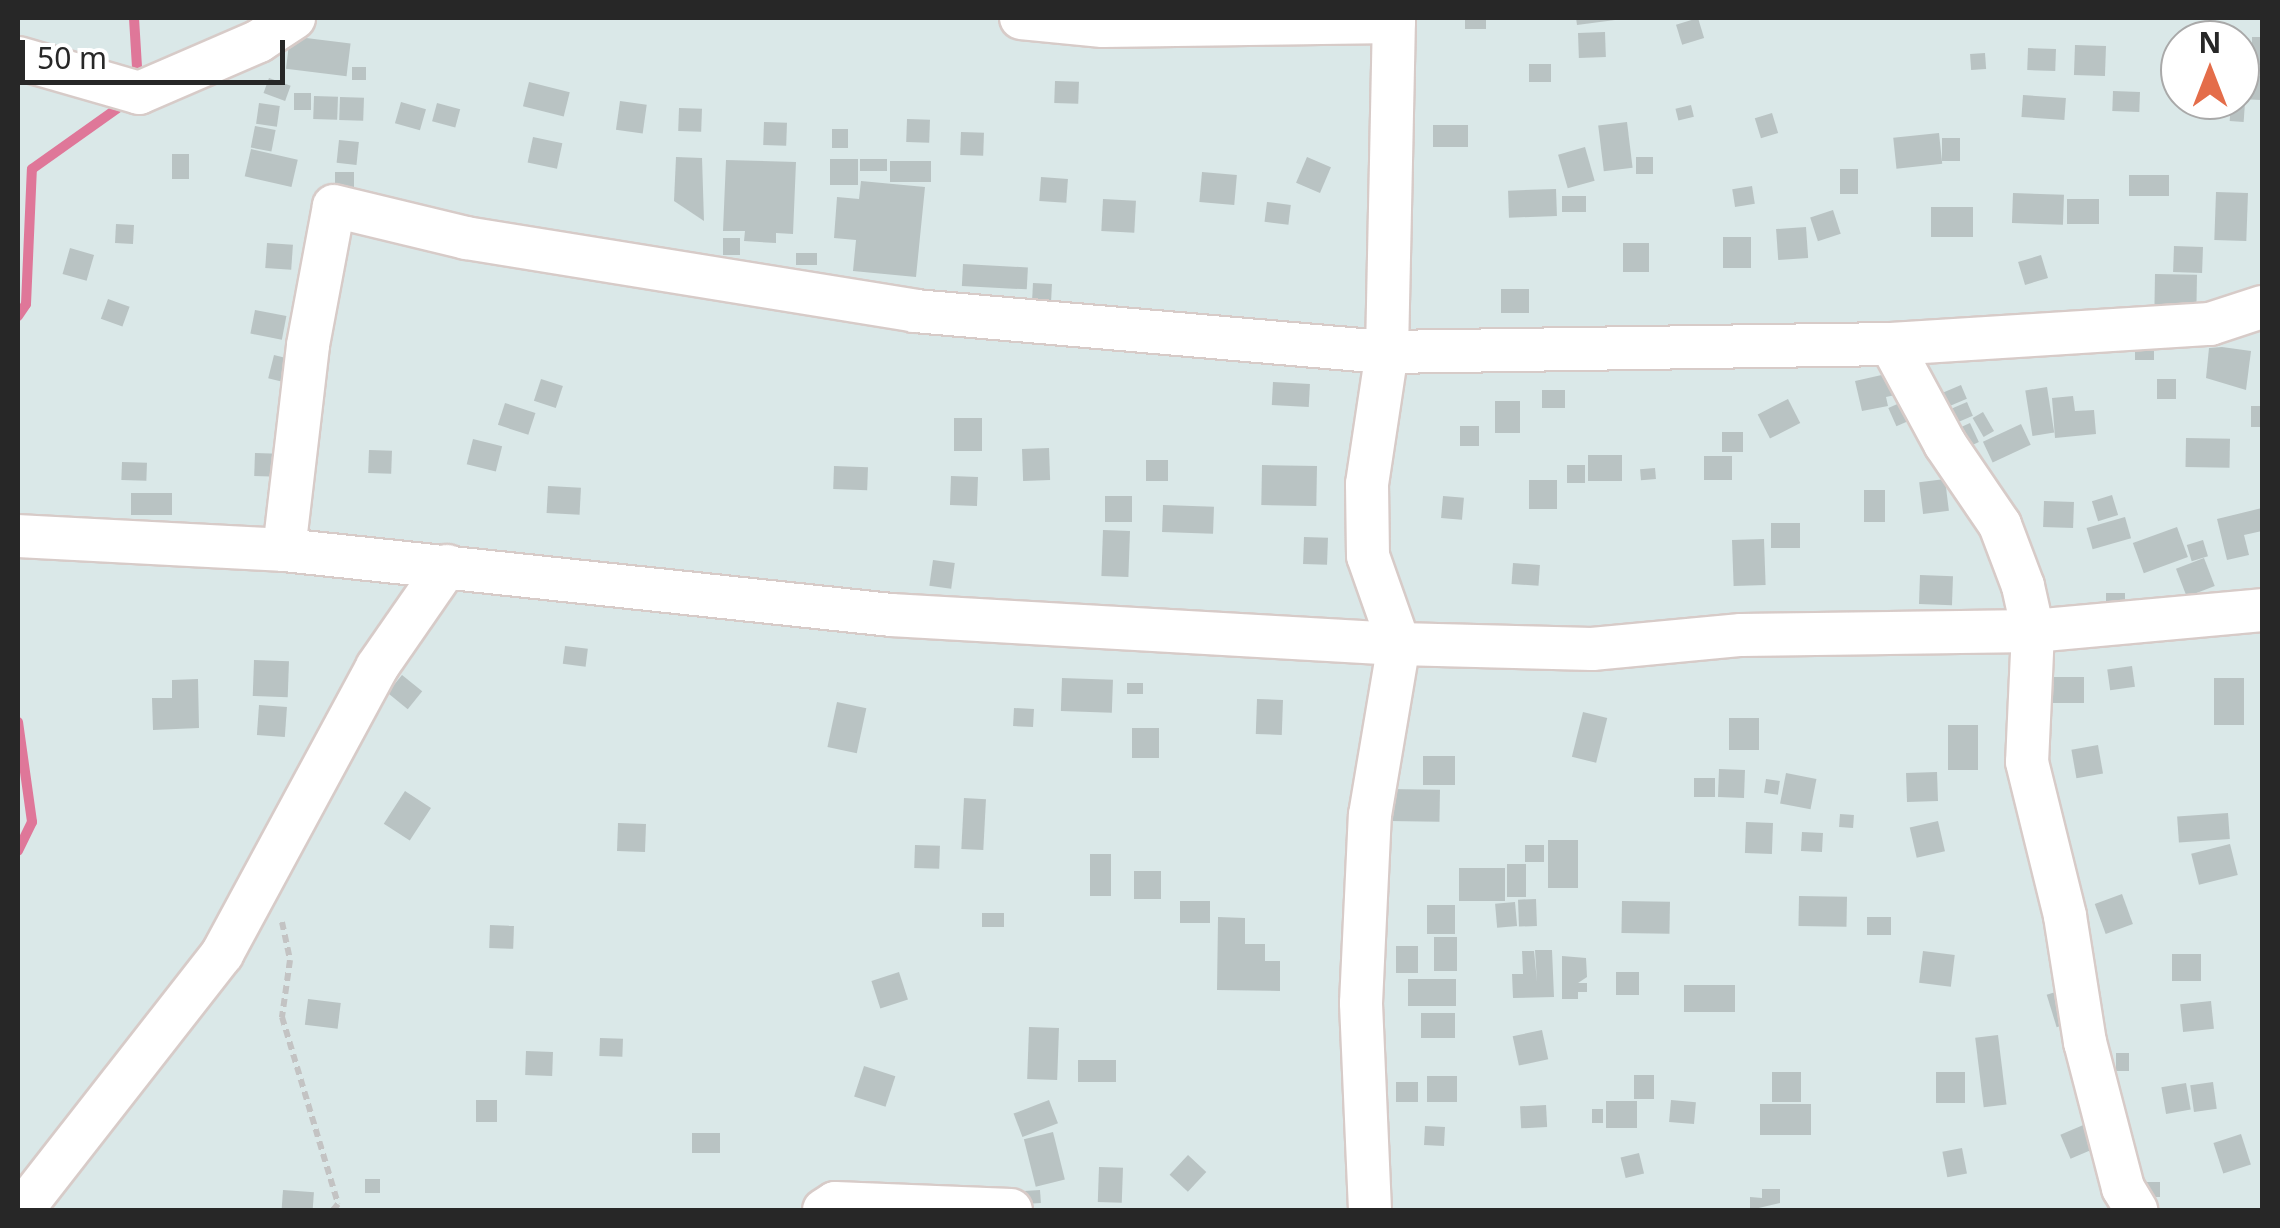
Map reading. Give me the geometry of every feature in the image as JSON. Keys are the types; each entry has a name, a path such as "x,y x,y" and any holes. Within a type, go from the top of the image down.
{"street":[{"path":"18,58 139,93 258,41 294,18"},
{"path":"1021,18 1103,26 1394,20 1386,352 1367,484 1368,556 1399,644 1370,815 1361,1004 1370,1210"},
{"path":"284,550 308,345 334,206 466,238 915,311 1386,352 1891,344 2210,324 2262,307"},
{"path":"1891,344 1945,444 2000,525 2032,630 2027,762 2065,916 2085,1042 2123,1188 2136,1210"},
{"path":"18,536 284,550 890,615 1399,644 1592,649 1741,635 2032,630 2262,610"},
{"path":"22,1210 222,954 272,871 377,668 447,566"},
{"path":"824,1210 836,1203 1010,1210"}],"path":[{"path":"272,871 290,960 282,1018 338,1204 333,1210"}],"building":[{"path":"1465,18 1486,18 1486,29 1465,29"},
{"path":"1576,18 1615,18 1615,20 1577,25"},
{"path":"1698,18 1704,38 1682,45 1676,25"},
{"path":"1605,32 1606,57 1579,58 1578,33"},
{"path":"290,36 351,43 347,76 286,69"},
{"path":"2075,45 2106,46 2105,76 2074,75"},
{"path":"2028,48 2056,49 2055,71 2027,70"},
{"path":"1985,53 1986,69 1971,70 1970,54"},
{"path":"1529,64 1551,64 1551,82 1529,82"},
{"path":"352,67 366,67 366,80 352,80"},
{"path":"269,78 291,86 285,101 264,93"},
{"path":"1055,81 1079,82 1078,104 1054,103"},
{"path":"529,82 570,92 564,116 523,106"},
{"path":"2113,91 2140,92 2139,112 2112,111"},
{"path":"294,93 311,93 311,110 294,110"},
{"path":"2023,95 2066,98 2064,120 2021,117"},
{"path":"314,96 338,97 337,120 313,119"},
{"path":"340,97 364,98 363,121 339,120"},
{"path":"620,101 647,105 643,133 616,130"},
{"path":"401,102 426,109 420,130 395,123"},
{"path":"259,103 280,106 277,127 256,124"},
{"path":"437,103 460,109 455,128 432,121"},
{"path":"1691,105 1694,117 1678,121 1675,109"},
{"path":"679,108 702,109 701,132 678,131"},
{"path":"1772,113 1778,133 1761,138 1755,118"},
{"path":"907,119 930,120 929,143 906,142"},
{"path":"764,122 787,123 786,146 763,145"},
{"path":"1627,122 1633,168 1604,171 1598,126"},
{"path":"1433,125 1468,125 1468,147 1433,147"},
{"path":"255,126 276,130 271,152 251,148"},
{"path":"832,129 848,129 848,148 832,148"},
{"path":"961,132 984,133 983,156 960,155"},
{"path":"1939,133 1942,164 1896,169 1893,138"},
{"path":"533,137 562,143 557,169 528,162"},
{"path":"1942,138 1960,138 1960,161 1942,161"},
{"path":"339,140 359,142 356,165 337,163"},
{"path":"1585,147 1595,181 1568,188 1558,155"},
{"path":"251,149 298,160 291,187 245,176"},
{"path":"172,154 189,154 189,179 172,179"},
{"path":"676,157 702,158 704,221 674,201"},
{"path":"1307,157 1331,167 1320,193 1296,183"},
{"path":"1636,157 1653,157 1653,174 1636,174"},
{"path":"830,159 858,159 858,185 830,185"},
{"path":"860,159 887,159 887,171 860,171"},
{"path":"726,160 796,162 793,234 776,233 776,243 744,241 745,231 723,231"},
{"path":"890,161 931,161 931,182 890,182"},
{"path":"1840,169 1858,169 1858,194 1840,194"},
{"path":"335,172 354,172 354,194 335,194"},
{"path":"1202,172 1237,175 1234,205 1199,202"},
{"path":"2129,175 2169,175 2169,196 2129,196"},
{"path":"1041,177 1068,179 1066,203 1039,201"},
{"path":"861,181 925,187 916,277 853,271 856,240 834,238 837,197 859,199"},
{"path":"1752,186 1755,204 1735,207 1732,189"},
{"path":"1556,189 1557,216 1509,218 1508,191"},
{"path":"2216,192 2248,193 2246,241 2214,240"},
{"path":"2013,193 2064,195 2063,225 2012,223"},
{"path":"1562,196 1586,196 1586,212 1562,212"},
{"path":"1103,199 1136,201 1134,233 1101,231"},
{"path":"2067,199 2099,199 2099,224 2067,224"},
{"path":"1267,202 1291,205 1288,225 1265,222"},
{"path":"1931,207 1973,207 1973,237 1931,237"},
{"path":"1833,210 1841,234 1818,241 1810,217"},
{"path":"116,224 134,225 133,244 115,243"},
{"path":"1806,227 1808,258 1778,260 1776,229"},
{"path":"1723,237 1751,237 1751,268 1723,268"},
{"path":"723,238 740,238 740,255 723,255"},
{"path":"267,243 293,245 291,270 265,268"},
{"path":"1623,243 1649,243 1649,272 1623,272"},
{"path":"2174,246 2203,247 2202,273 2173,272"},
{"path":"70,248 94,255 87,281 63,274"},
{"path":"796,253 817,253 817,265 796,265"},
{"path":"2041,255 2048,278 2025,285 2018,262"},
{"path":"963,264 1028,267 1027,289 962,286"},
{"path":"2155,274 2197,275 2196,307 2154,306"},
{"path":"1033,283 1052,284 1051,301 1032,300"},
{"path":"1501,289 1529,289 1529,313 1501,313"},
{"path":"108,299 130,307 122,327 101,319"},
{"path":"255,310 286,316 282,340 250,334"},
{"path":"2209,348 2251,351 2246,390 2206,378"},
{"path":"2135,351 2154,351 2154,360 2135,360"},
{"path":"274,355 303,362 297,386 268,378"},
{"path":"1895,372 1900,394 1886,397 1888,406 1862,411 1855,381"},
{"path":"541,379 563,386 556,408 534,401"},
{"path":"2157,379 2176,379 2176,399 2157,399"},
{"path":"1273,382 1310,384 1309,407 1272,405"},
{"path":"1961,385 1967,399 1944,409 1938,395"},
{"path":"2047,387 2054,432 2032,436 2025,390"},
{"path":"1542,390 1565,390 1565,408 1542,408"},
{"path":"2073,396 2075,411 2094,410 2096,434 2055,438 2052,398"},
{"path":"1788,399 1800,423 1770,438 1758,414"},
{"path":"1495,401 1520,401 1520,433 1495,433"},
{"path":"1902,402 1910,420 1896,426 1888,408"},
{"path":"1967,402 1973,416 1951,425 1945,411"},
{"path":"505,403 535,413 528,435 498,425"},
{"path":"2251,406 2262,406 2262,427 2251,427"},
{"path":"1983,412 1994,431 1984,437 1973,418"},
{"path":"954,418 982,418 982,451 954,451"},
{"path":"1970,423 1979,442 1960,451 1951,432"},
{"path":"2021,424 2031,445 1993,463 1983,442"},
{"path":"1460,426 1479,426 1479,446 1460,446"},
{"path":"1722,432 1743,432 1743,452 1722,452"},
{"path":"2186,438 2230,439 2229,468 2185,467"},
{"path":"473,439 502,446 496,471 467,464"},
{"path":"1049,448 1050,480 1023,481 1022,449"},
{"path":"369,450 392,451 391,474 368,473"},
{"path":"255,453 279,454 278,477 254,476"},
{"path":"1588,455 1622,455 1622,481 1588,481"},
{"path":"1704,456 1732,456 1732,480 1704,480"},
{"path":"1146,460 1168,460 1168,481 1146,481"},
{"path":"122,462 147,463 146,481 121,480"},
{"path":"1262,465 1317,466 1316,506 1261,505"},
{"path":"1567,465 1585,465 1585,483 1567,483"},
{"path":"834,466 868,467 867,490 833,489"},
{"path":"1655,468 1656,479 1641,480 1640,469"},
{"path":"951,476 978,477 977,506 950,505"},
{"path":"1945,479 1949,511 1923,514 1919,482"},
{"path":"1529,480 1557,480 1557,509 1529,509"},
{"path":"548,486 581,488 580,515 547,513"},
{"path":"1864,490 1885,490 1885,522 1864,522"},
{"path":"131,493 172,493 172,515 131,515"},
{"path":"2112,495 2118,515 2098,521 2092,501"},
{"path":"1105,496 1132,496 1132,522 1105,522"},
{"path":"1443,496 1464,498 1462,520 1441,518"},
{"path":"2044,501 2074,502 2073,528 2043,527"},
{"path":"1163,505 1214,507 1213,534 1162,532"},
{"path":"2262,508 2262,531 2244,535 2249,555 2227,560 2217,519"},
{"path":"2125,517 2131,538 2093,549 2087,528"},
{"path":"1771,523 1800,523 1800,548 1771,548"},
{"path":"2177,527 2188,557 2144,573 2133,543"},
{"path":"1103,530 1130,531 1128,577 1101,576"},
{"path":"1304,537 1328,538 1327,565 1303,564"},
{"path":"1764,539 1766,585 1734,586 1732,540"},
{"path":"2203,540 2208,556 2192,561 2187,545"},
{"path":"2204,558 2215,586 2187,597 2176,569"},
{"path":"933,560 955,563 951,589 929,586"},
{"path":"1513,563 1540,565 1538,586 1512,584"},
{"path":"1920,575 1953,576 1952,605 1919,604"},
{"path":"2106,593 2125,593 2125,612 2106,612"},
{"path":"565,646 588,649 586,667 563,664"},
{"path":"254,660 289,661 288,697 253,696"},
{"path":"2132,666 2135,687 2110,690 2107,669"},
{"path":"402,675 422,691 408,709 388,693"},
{"path":"2053,677 2084,677 2084,703 2053,703"},
{"path":"1062,678 1113,680 1112,713 1061,711"},
{"path":"2214,678 2244,678 2244,725 2214,725"},
{"path":"198,679 199,728 153,730 152,698 172,698 172,680"},
{"path":"1127,683 1143,683 1143,694 1127,694"},
{"path":"1257,699 1283,700 1282,735 1256,734"},
{"path":"837,702 866,708 857,753 827,747"},
{"path":"259,705 287,707 285,737 257,735"},
{"path":"1014,708 1034,709 1033,727 1013,726"},
{"path":"1583,712 1607,718 1596,763 1572,757"},
{"path":"1729,718 1759,718 1759,750 1729,750"},
{"path":"1948,725 1978,725 1978,770 1948,770"},
{"path":"1132,728 1159,728 1159,758 1132,758"},
{"path":"2098,745 2103,774 2076,778 2071,750"},
{"path":"1423,756 1455,756 1455,785 1423,785"},
{"path":"1719,769 1745,770 1744,798 1718,797"},
{"path":"1937,772 1938,801 1907,802 1906,773"},
{"path":"1786,773 1816,779 1811,809 1780,803"},
{"path":"1694,778 1715,778 1715,797 1694,797"},
{"path":"1766,779 1780,781 1778,795 1764,793"},
{"path":"1390,789 1440,790 1439,822 1389,821"},
{"path":"405,791 431,808 410,841 384,824"},
{"path":"964,798 986,799 983,850 961,849"},
{"path":"2228,813 2230,839 2179,842 2177,817"},
{"path":"1840,814 1854,815 1853,828 1839,827"},
{"path":"1938,821 1945,851 1917,858 1910,828"},
{"path":"1746,822 1773,823 1772,854 1745,853"},
{"path":"618,823 646,824 645,852 617,851"},
{"path":"1802,832 1823,833 1822,852 1801,851"},
{"path":"1548,840 1578,840 1578,888 1548,888"},
{"path":"2230,844 2238,875 2199,885 2191,854"},
{"path":"915,845 940,846 939,869 914,868"},
{"path":"1525,845 1544,845 1544,862 1525,862"},
{"path":"1090,854 1111,854 1111,896 1090,896"},
{"path":"1507,864 1526,864 1526,897 1507,897"},
{"path":"1459,868 1505,868 1505,901 1459,901"},
{"path":"1134,871 1161,871 1161,899 1134,899"},
{"path":"2122,894 2133,924 2106,934 2095,904"},
{"path":"1799,896 1847,897 1846,927 1798,926"},
{"path":"1536,899 1537,926 1519,927 1518,900"},
{"path":"1180,901 1210,901 1210,923 1180,923"},
{"path":"1622,901 1670,902 1669,934 1621,933"},
{"path":"1515,902 1517,926 1497,928 1495,904"},
{"path":"1427,905 1455,905 1455,934 1427,934"},
{"path":"982,913 1004,913 1004,927 982,927"},
{"path":"1218,917 1245,918 1245,944 1265,944 1265,961 1280,961 1280,991 1217,990"},
{"path":"1867,917 1891,917 1891,935 1867,935"},
{"path":"490,925 514,926 513,949 489,948"},
{"path":"1434,937 1457,937 1457,971 1434,971"},
{"path":"1396,946 1418,946 1418,973 1396,973"},
{"path":"1535,950 1552,950 1554,997 1513,998 1512,974 1523,974 1522,951 1534,951 1537,982"},
{"path":"1923,951 1955,955 1951,987 1919,983"},
{"path":"2172,954 2201,954 2201,981 2172,981"},
{"path":"1562,956 1586,958 1587,977 1578,983 1587,983 1587,992 1578,992 1578,999 1562,999"},
{"path":"899,972 908,1000 880,1009 871,981"},
{"path":"1616,972 1639,972 1639,995 1616,995"},
{"path":"1408,979 1456,979 1456,1006 1408,1006"},
{"path":"1684,985 1735,985 1735,1012 1684,1012"},
{"path":"2062,990 2072,1023 2057,1027 2047,995"},
{"path":"308,999 341,1003 338,1029 305,1025"},
{"path":"2211,1001 2214,1029 2183,1032 2180,1004"},
{"path":"1421,1013 1455,1013 1455,1038 1421,1038"},
{"path":"1029,1027 1059,1028 1057,1080 1027,1079"},
{"path":"1542,1030 1548,1059 1519,1066 1513,1036"},
{"path":"1998,1035 2007,1104 1984,1107 1975,1038"},
{"path":"600,1038 623,1039 622,1057 599,1056"},
{"path":"526,1051 553,1052 552,1076 525,1075"},
{"path":"2116,1053 2129,1053 2129,1071 2116,1071"},
{"path":"1078,1060 1116,1060 1116,1082 1078,1082"},
{"path":"864,1066 895,1076 885,1107 854,1096"},
{"path":"1772,1072 1801,1072 1801,1102 1772,1102"},
{"path":"1936,1072 1965,1072 1965,1103 1936,1103"},
{"path":"1634,1075 1654,1075 1654,1099 1634,1099"},
{"path":"1427,1076 1457,1076 1457,1102 1427,1102"},
{"path":"1396,1082 1418,1082 1418,1102 1396,1102"},
{"path":"2213,1082 2217,1109 2194,1112 2190,1085"},
{"path":"2186,1083 2191,1110 2166,1114 2161,1087"},
{"path":"476,1100 497,1100 497,1122 476,1122"},
{"path":"1049,1100 1058,1123 1022,1137 1014,1114"},
{"path":"1671,1100 1696,1102 1694,1124 1669,1122"},
{"path":"1606,1101 1637,1101 1637,1128 1606,1128"},
{"path":"1760,1104 1811,1104 1811,1135 1760,1135"},
{"path":"1546,1105 1547,1127 1521,1128 1520,1106"},
{"path":"1592,1109 1603,1109 1603,1123 1592,1123"},
{"path":"2088,1123 2098,1147 2071,1159 2060,1135"},
{"path":"1425,1126 1445,1127 1444,1146 1424,1145"},
{"path":"1053,1132 1065,1180 1036,1187 1024,1139"},
{"path":"692,1133 720,1133 720,1153 692,1153"},
{"path":"2241,1134 2251,1164 2223,1173 2213,1143"},
{"path":"1962,1148 1967,1174 1947,1177 1942,1152"},
{"path":"1639,1153 1644,1173 1626,1178 1621,1158"},
{"path":"1188,1155 1206,1172 1188,1192 1170,1175"},
{"path":"1099,1167 1123,1168 1122,1203 1098,1202"},
{"path":"365,1179 380,1179 380,1193 365,1193"},
{"path":"2145,1182 2160,1182 2160,1197 2145,1197"},
{"path":"1762,1189 1780,1189 1780,1203 1750,1210 1750,1197 1762,1198"},
{"path":"283,1190 314,1192 313,1210 282,1210"},
{"path":"1040,1190 1041,1203 1025,1204 1024,1191"}],"waterway":[{"path":"134,18 138,84"},
{"path":"18,316 26,304 32,169 125,103"},
{"path":"18,722 32,822 18,851"}]}
